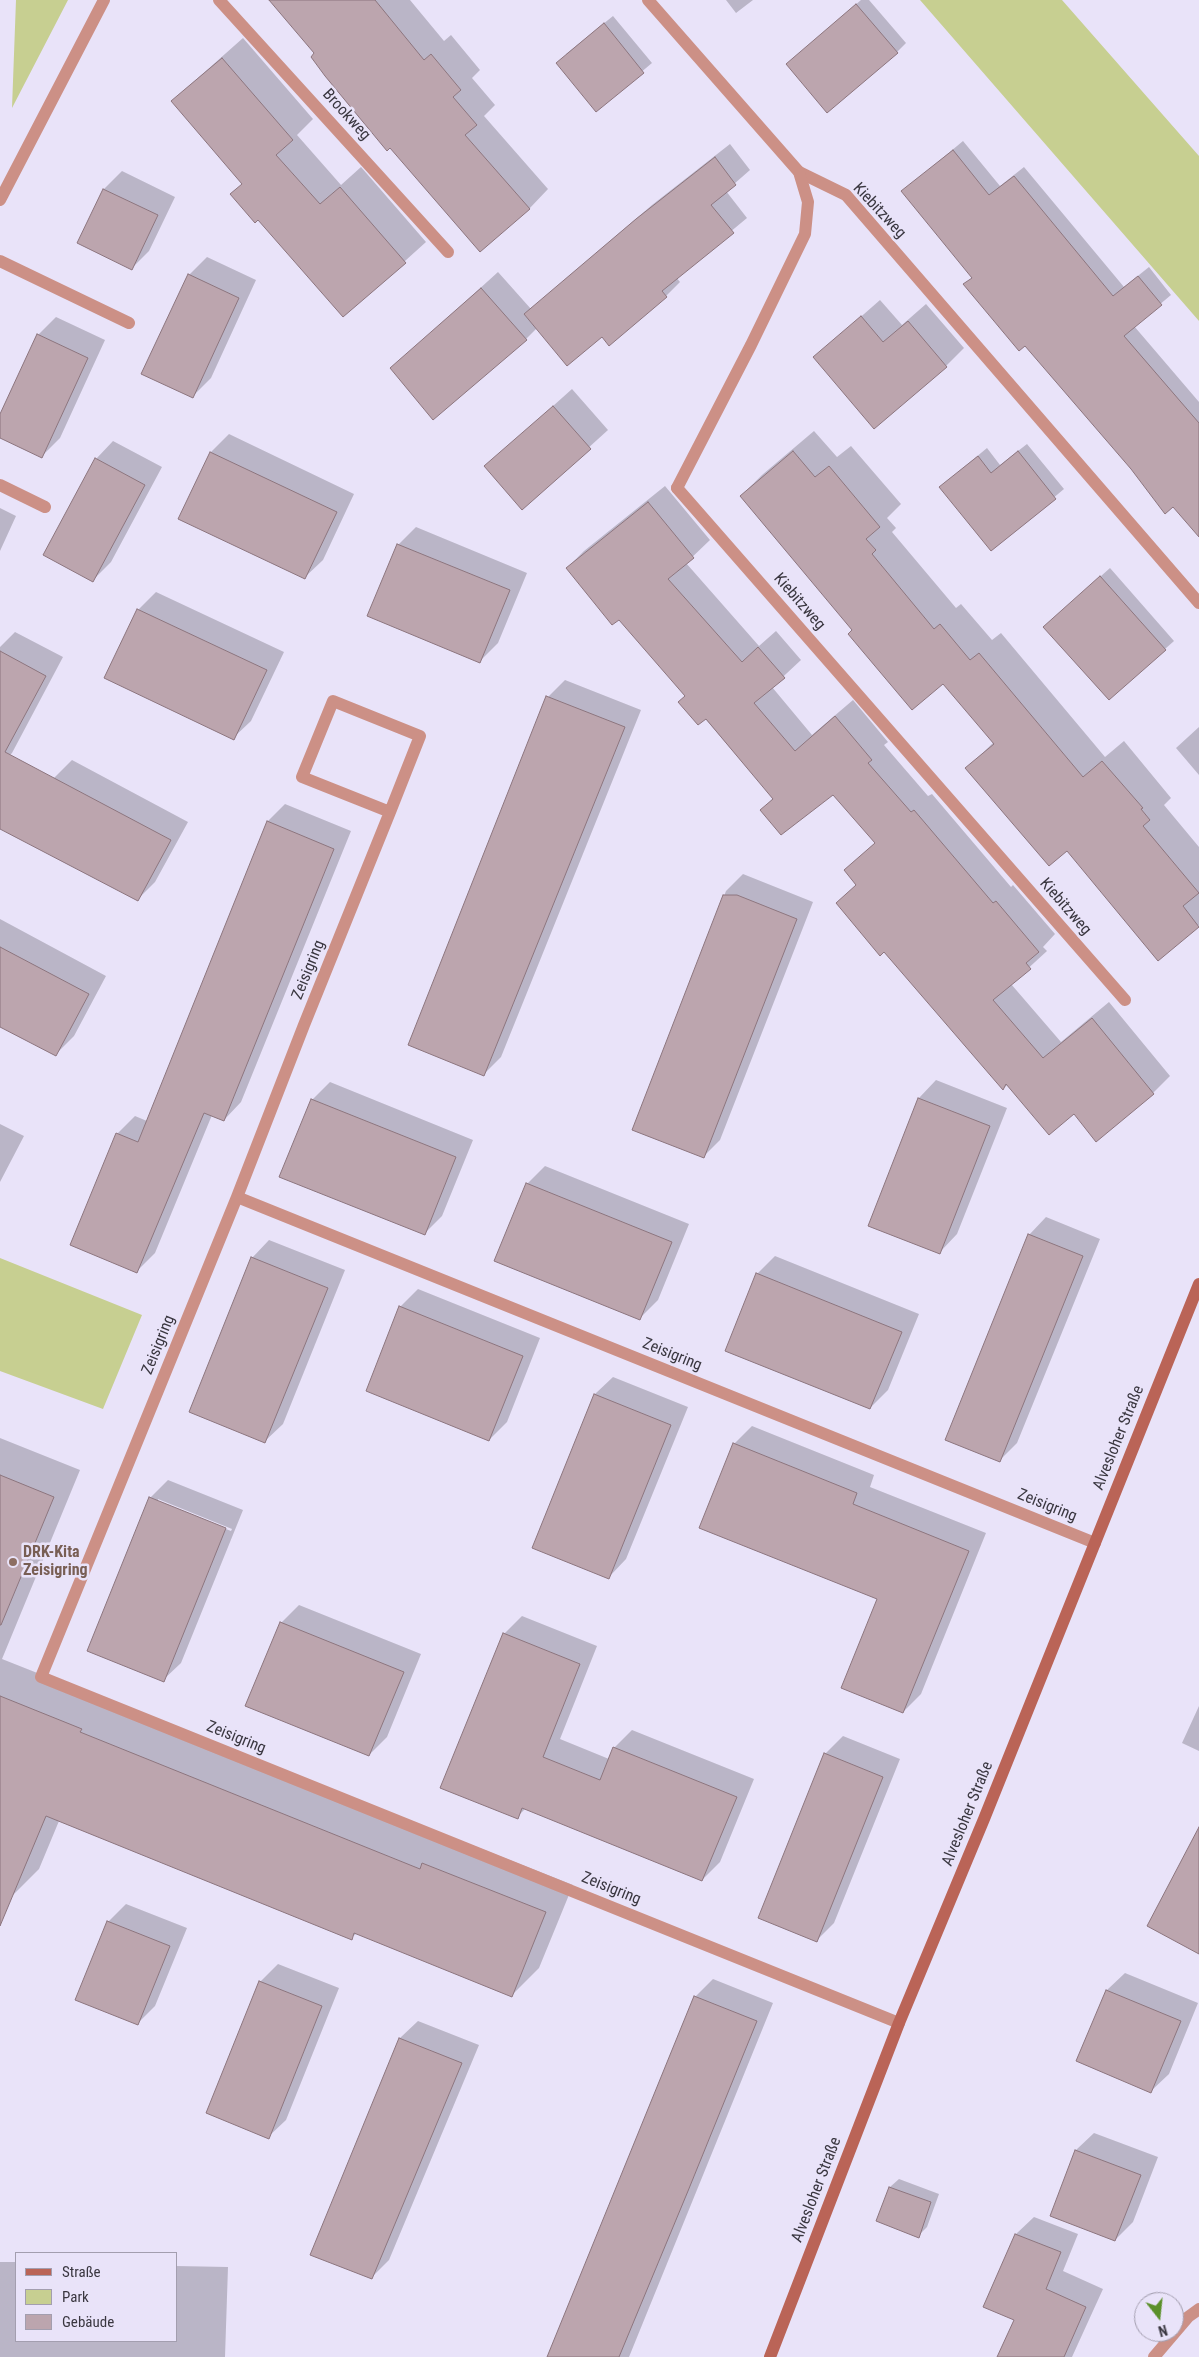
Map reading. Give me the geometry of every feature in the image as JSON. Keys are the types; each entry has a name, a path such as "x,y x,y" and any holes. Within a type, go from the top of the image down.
{"street":[{"path":"0,200 104,0"},
{"name":"Brookweg","path":"219,0 448,252"},
{"name":"Kiebitzweg","path":"648,0 799,172 846,195 1199,603"},
{"name":"Kiebitzweg","path":"799,172 808,202 805,234 751,345 677,488 1125,1000"},
{"path":"0,261 129,323"},
{"path":"0,485 45,507"},
{"name":"Zeisigring","path":"390,812 302,778 333,702 420,736 390,812 237,1197 41,1677 899,2023"},
{"name":"Zeisigring","path":"237,1197 1095,1543"},
{"name":"Alvesloher Straße","path":"770,2357 899,2023 1199,1284"},
{"path":"1154,2357 1188,2317 1199,2309"}],"green space":[{"path":"16,0 68,0 12,108"},
{"path":"920,0 1062,0 1199,156 1199,321"},
{"path":"0,1258 142,1315 103,1409 0,1371"}],"building":[{"path":"269,0 375,0 424,60 431,54 461,90 453,97 477,125 465,135 530,209 480,252 390,148 387,151 325,76 311,57 314,53"},
{"path":"856,4 898,53 827,113 786,64"},
{"path":"604,23 644,73 596,112 556,63"},
{"path":"222,58 293,140 276,155 320,204 340,187 406,263 343,317 258,220 255,223 230,194 242,184 171,101"},
{"path":"953,150 989,195 1014,176 1113,296 1138,276 1162,305 1124,336 1199,423 1199,537 1173,507 1165,514 1131,469 1025,346 1019,351 963,284 972,278 901,191"},
{"path":"715,157 736,185 711,205 734,233 662,291 667,297 609,346 602,337 567,366 524,314 636,219"},
{"path":"103,189 158,215 132,270 77,243"},
{"path":"188,274 239,298 193,398 141,374"},
{"path":"481,288 527,340 433,420 390,368"},
{"path":"861,316 883,342 908,321 947,367 874,429 813,357"},
{"path":"37,334 88,358 42,458 0,438 0,414"},
{"path":"553,406 591,449 522,510 484,466"},
{"path":"793,451 815,477 829,466 880,527 866,539 876,550 872,554 934,629 940,624 970,660 979,653 1083,777 1102,761 1143,808 1141,809 1150,820 1143,826 1199,893 1183,906 1199,927 1158,961 1067,851 1049,866 965,768 994,744 943,684 912,710 848,634 852,630 740,496"},
{"path":"1018,451 1056,499 991,551 939,487 978,456 991,473"},
{"path":"210,452 337,512 305,579 178,519"},
{"path":"95,458 145,485 93,582 43,555"},
{"path":"648,502 694,558 668,579 742,662 758,647 785,678 754,703 795,751 835,716 872,760 868,763 911,812 914,810 993,903 996,901 1039,952 1026,963 1031,969 993,1000 1043,1058 1092,1018 1154,1094 1096,1142 1074,1114 1049,1135 1006,1084 1003,1090 884,952 880,956 836,903 856,885 844,870 875,843 833,795 781,835 760,810 773,799 706,719 698,725 678,702 685,696 619,620 612,625 566,568"},
{"path":"397,544 510,590 480,663 367,616"},
{"path":"1100,576 1166,650 1109,700 1043,627"},
{"path":"137,609 267,670 234,740 104,678"},
{"path":"0,651 46,676 5,752 171,840 138,901 0,829"},
{"path":"546,696 625,727 484,1076 408,1045"},
{"path":"267,821 334,849 224,1121 204,1113 137,1273 70,1245 116,1133 138,1142"},
{"path":"723,895 737,895 797,919 704,1158 632,1130"},
{"path":"0,947 89,994 56,1056 0,1027"},
{"path":"918,1098 990,1126 940,1254 868,1226"},
{"path":"311,1099 456,1157 425,1235 279,1177"},
{"path":"526,1183 672,1242 640,1320 494,1261"},
{"path":"1028,1234 1083,1256 1000,1462 945,1440"},
{"path":"251,1257 328,1288 265,1443 189,1412"},
{"path":"756,1273 902,1332 870,1409 725,1351"},
{"path":"399,1306 523,1356 489,1441 366,1391"},
{"path":"594,1394 671,1425 609,1579 532,1548"},
{"path":"733,1443 857,1493 853,1504 969,1551 903,1713 841,1688 877,1599 699,1528"},
{"name":"DRK-Kita Zeisigring","path":"0,1475 54,1497 1,1625 0,1625"},
{"path":"149,1497 226,1528 164,1682 87,1651"},
{"path":"280,1622 404,1672 369,1756 245,1706"},
{"path":"503,1633 580,1664 543,1757 600,1780 613,1747 737,1797 702,1881 522,1808 518,1819 440,1788"},
{"path":"0,1696 82,1729 80,1732 420,1869 422,1863 546,1912 512,1997 354,1933 352,1940 46,1816 0,1926"},
{"path":"824,1753 883,1777 817,1942 758,1918"},
{"path":"1199,1827 1199,1954 1147,1926"},
{"path":"107,1921 170,1946 138,2025 75,2000"},
{"path":"259,1981 322,2006 269,2139 206,2113"},
{"path":"1106,1990 1181,2021 1151,2093 1076,2061"},
{"path":"694,1996 757,2021 688,2191 619,2357 547,2357"},
{"path":"399,2038 462,2063 372,2279 310,2255"},
{"path":"1075,2150 1141,2175 1115,2241 1050,2216"},
{"path":"889,2187 931,2202 919,2238 876,2221"},
{"path":"1015,2234 1061,2252 1046,2289 1086,2307 1064,2357 997,2357 1014,2320 983,2307"}],"place":[{"name":"DRK-Kita Zeisigring","path":"13,1562"}]}
